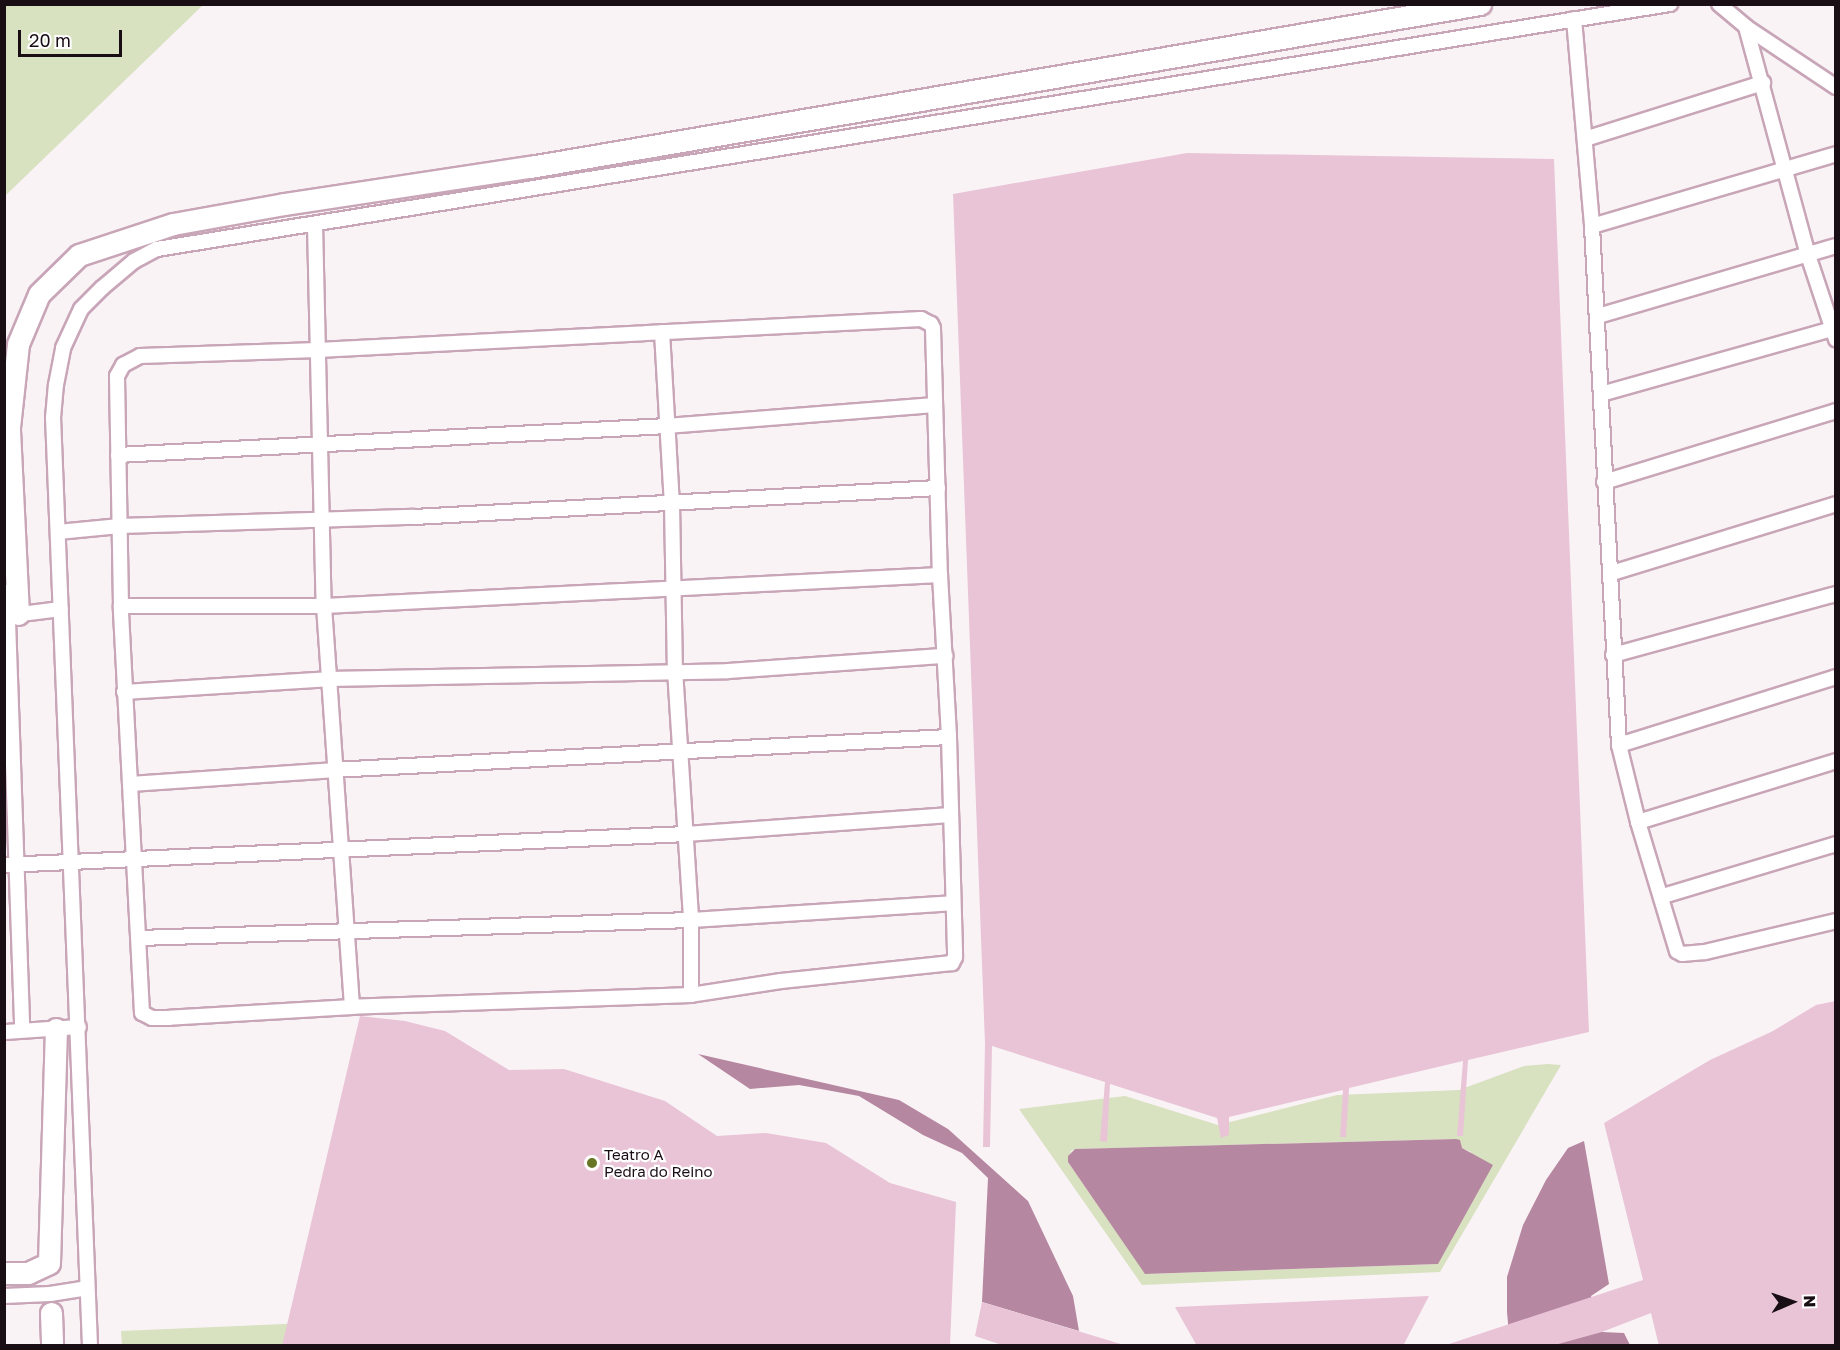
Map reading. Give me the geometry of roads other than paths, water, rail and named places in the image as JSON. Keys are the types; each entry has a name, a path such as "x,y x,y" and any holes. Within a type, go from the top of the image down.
{"street":[{"path":"10,615 9,427 18,344 39,294 79,255 173,224 284,204 542,165 1480,4"},
{"path":"4,1273 28,1273 49,1263 56,1029"},
{"path":"51,1313 52,1346"}],"lane":[{"path":"90,1346 53,418 63,348 81,309 134,261 157,249 1670,4"},
{"path":"1719,4 1746,27 1836,87"},
{"path":"1574,19 1593,226 1604,482 1612,573 1613,656 1619,745 1638,822 1677,951 1682,954 1705,952 1836,921"},
{"path":"1601,394 1834,332 1808,255 1746,27"},
{"path":"1585,140 1763,83"},
{"path":"1593,226 1836,154"},
{"path":"315,224 324,606 333,770 352,1006"},
{"path":"1598,316 1836,246"},
{"path":"921,319 932,324 940,575 949,737 955,957 952,963 781,981 691,995 352,1006 169,1018 145,1016 140,1008 139,938 121,606 117,376 123,365 140,356 318,350 662,332 921,319"},
{"path":"662,332 672,503 675,670 691,920 691,995"},
{"path":"118,455 667,426 934,405"},
{"path":"1604,482 1836,411"},
{"path":"58,531 120,526 323,518 414,517 938,488"},
{"path":"1612,573 1836,504"},
{"path":"4,530 7,534 10,615 7,697 10,864 19,942 22,1030"},
{"path":"121,606 324,606 940,575"},
{"path":"1613,656 1836,594"},
{"path":"10,615 61,609"},
{"path":"124,692 328,679 675,670 728,671 945,656"},
{"path":"1619,745 1836,677"},
{"path":"130,784 333,770 949,737"},
{"path":"1638,822 1836,761"},
{"path":"10,864 686,834 950,815"},
{"path":"1662,896 1836,844"},
{"path":"139,938 691,920 952,903"},
{"path":"4,943 19,942"},
{"path":"4,1032 79,1027"},
{"path":"4,1296 50,1294 87,1288"}],"place":[{"name":"Teatro A Pedra do Reino","path":"592,1163"}]}
